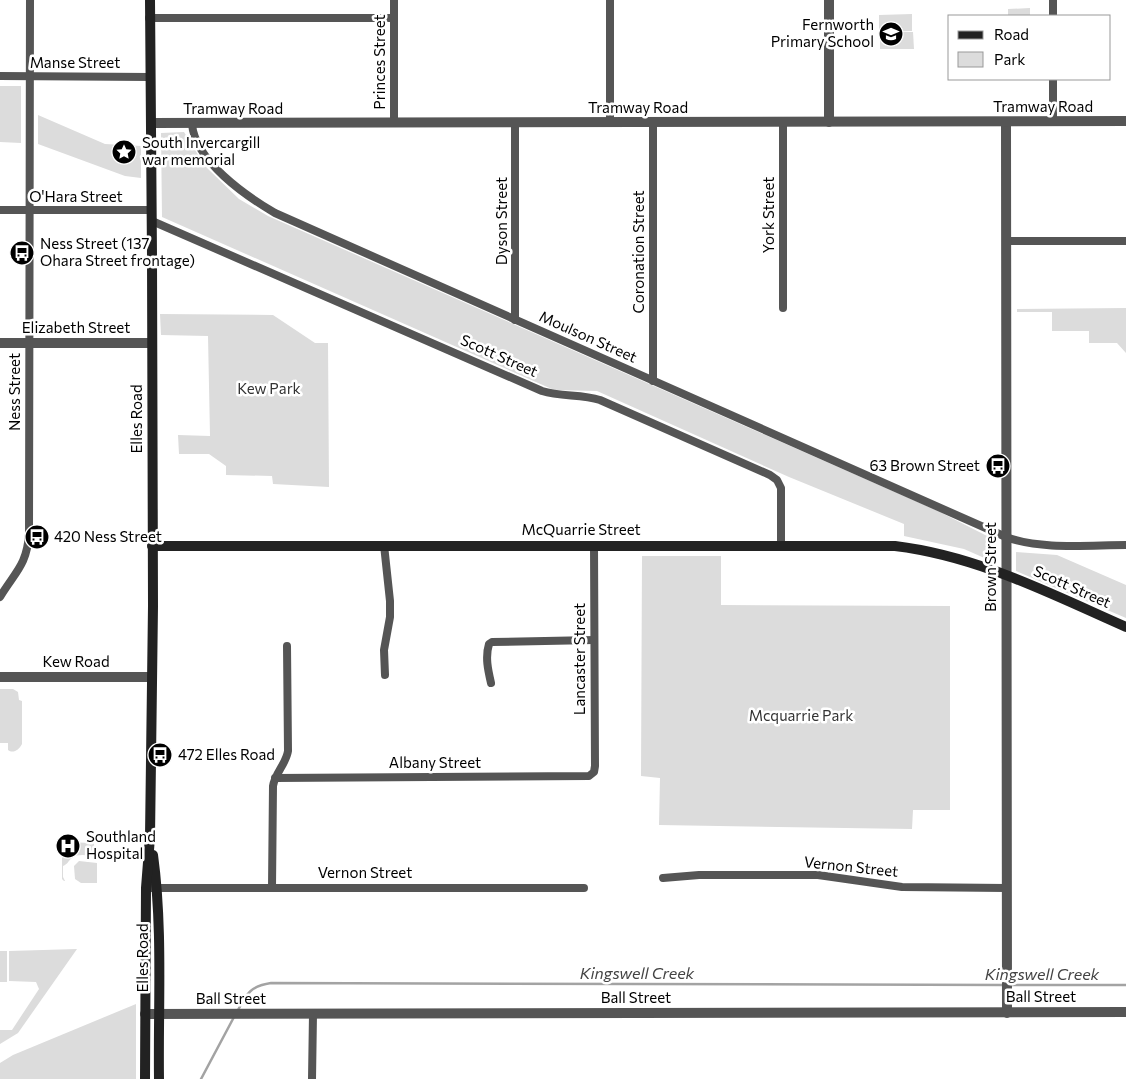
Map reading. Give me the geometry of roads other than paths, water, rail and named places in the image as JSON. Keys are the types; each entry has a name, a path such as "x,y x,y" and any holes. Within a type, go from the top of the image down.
{"main road":[{"name":"Elles Road","path":"145,1079 146,888 150,837 152,677 150,0"},
{"name":"McQuarrie Street","path":"152,546 900,546 929,551 1007,574"},
{"name":"Scott Street","path":"1007,574 1126,627"},
{"name":"Elles Road","path":"150,837 157,888 159,1079"}],"street":[{"name":"Ness Street","path":"0,597 23,564 28,550 29,534 30,0"},
{"name":"Princes Street","path":"394,0 394,123"},
{"path":"610,0 610,123"},
{"path":"829,0 829,122"},
{"path":"1053,0 1053,15"},
{"path":"150,18 394,18"},
{"name":"Manse Street","path":"0,76 150,77"},
{"path":"1053,80 1053,122"},
{"name":"Tramway Road","path":"151,123 1126,121"},
{"name":"York Street","path":"783,122 783,308"},
{"name":"Brown Street","path":"1006,122 1006,1013"},
{"name":"Dyson Street","path":"515,123 515,320"},
{"name":"Coronation Street","path":"653,123 653,381"},
{"name":"Moulson Street","path":"192,124 194,137 200,148 223,175 248,197 268,209 1006,537"},
{"name":"O'Hara Street","path":"0,210 152,216"},
{"name":"Scott Street","path":"152,216 542,391 600,400 770,474 777,480 780,488 781,545"},
{"path":"1006,241 1126,241"},
{"name":"Elizabeth Street","path":"0,343 152,343"},
{"path":"1006,537 1024,543 1043,545 1126,545"},
{"path":"384,546 390,601 390,617 384,650 385,675"},
{"name":"Lancaster Street","path":"594,546 594,772"},
{"path":"491,683 487,656 489,644 492,642 594,640"},
{"path":"272,887 272,796 275,778 285,762 288,751 287,646"},
{"name":"Kew Road","path":"0,677 152,677"},
{"name":"Albany Street","path":"275,778 589,776 594,772"},
{"name":"Vernon Street","path":"663,878 699,875 818,874 902,887 1006,888"},
{"name":"Vernon Street","path":"146,888 584,888"},
{"path":"145,946 159,945"},
{"name":"Ball Street","path":"145,1014 1126,1012"},
{"path":"312,1079 313,1014"}],"waterway":[{"name":"Kingswell Creek","path":"238,1010 250,991 271,983 1005,985"},
{"name":"Kingswell Creek","path":"1010,985 1126,985"},
{"name":"Kingswell Creek","path":"201,1079 234,1017"}],"place":[{"name":"Fernworth Primary School","path":"891,34"},
{"name":"South Invercargill war memorial","path":"124,152"},
{"name":"Ness Street (137 Ohara Street frontage)","path":"22,253"},
{"name":"63 Brown Street","path":"998,466"},
{"name":"420 Ness Street","path":"37,537"},
{"name":"472 Elles Road","path":"160,755"},
{"name":"Southland Hospital","path":"68,846"}],"park label":[{"name":"Kew Park","path":"269,389"},
{"name":"Mcquarrie Park","path":"801,716"}]}
